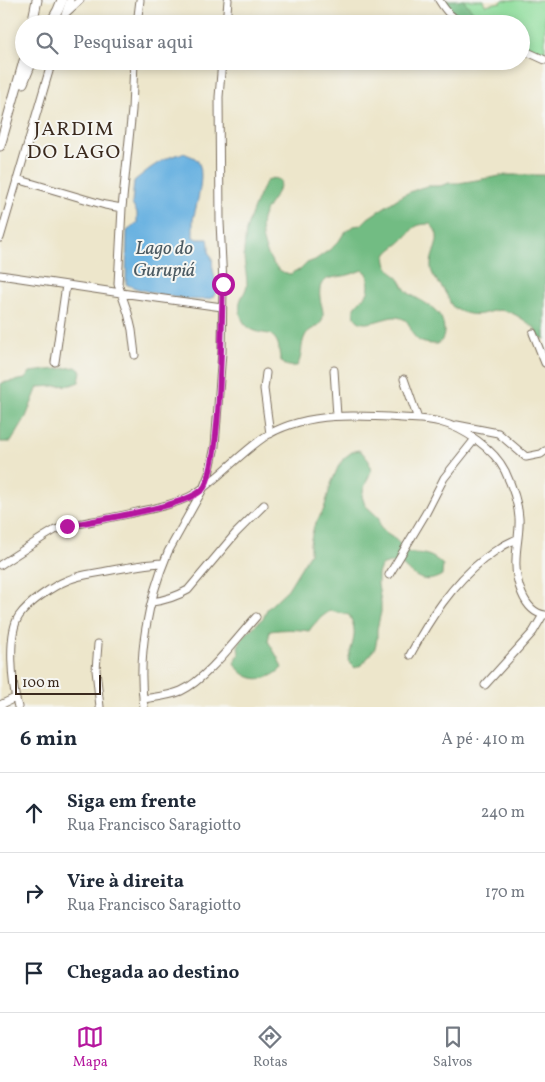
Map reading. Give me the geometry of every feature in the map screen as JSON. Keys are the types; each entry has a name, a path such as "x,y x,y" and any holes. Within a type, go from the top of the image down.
{"main road":[{"path":"34,15 36,0"},
{"path":"55,15 62,0"},
{"path":"0,146 22,70"},
{"path":"11,108 28,70"}],"street":[{"path":"66,15 70,0"},
{"path":"67,12 80,0"},
{"path":"139,15 140,0"},
{"path":"227,15 228,0"},
{"path":"439,0 450,15"},
{"path":"530,53 545,60"},
{"path":"0,238 49,70"},
{"path":"134,70 131,126 122,208 118,284 128,312 135,355"},
{"path":"221,70 219,97 220,222 223,284 222,352 215,446 209,474 203,489 163,563 152,602 142,650 143,703 182,691 193,684 206,673 256,617"},
{"path":"16,179 105,205 122,208"},
{"path":"0,275 121,294 222,307"},
{"path":"54,362 66,285"},
{"path":"533,333 545,363"},
{"path":"334,370 337,416"},
{"path":"266,373 264,389 270,434"},
{"path":"404,378 418,419"},
{"path":"0,565 56,530 67,526 157,508 189,497 203,489 243,454 270,434 299,422 337,416 418,419 498,433 526,457 541,454 545,451"},
{"path":"440,422 460,430 475,439 492,453 503,468 518,506 516,562 522,594 527,604 535,612 544,615 533,632 485,685"},
{"path":"390,576 444,478 475,439"},
{"path":"152,602 168,600 188,590 236,533 264,505"},
{"path":"410,655 426,626 463,578 498,548 517,539"},
{"path":"18,707 12,674 13,636 19,616 27,608 40,596 68,580 80,576 146,564 163,563"},
{"path":"98,644 96,670 100,707"},
{"path":"0,705 15,698"}],"green space":[{"path":"442,0 463,0 476,15 454,15"},
{"path":"463,0 483,0 485,5 503,0 545,0 545,57 530,50 530,15 476,15"},
{"path":"506,175 545,175 545,339 538,335 535,328 509,312 499,310 479,315 459,311 453,307 431,271 431,261 437,234 430,224 419,225 413,228 402,241 388,252 385,259 387,266 405,289 433,308 441,317 444,333 443,339 438,344 418,340 408,323 401,318 391,317 366,323 356,320 355,308 369,289 367,273 363,270 350,275 328,279 321,285 320,298 323,318 305,336 297,366 287,366 282,362 276,339 270,334 251,329 243,321 240,313 240,302 247,285 244,254 246,231 258,197 264,185 270,179 274,178 281,181 278,191 262,219 262,235 267,253 277,268 291,274 332,248 344,233 353,226 361,225 368,218 403,195 428,186 440,186"},
{"path":"76,367 81,371 79,382 71,385 38,387 26,417 11,442 0,442 1,383 25,379 30,372"},
{"path":"358,450 369,461 371,471 362,496 365,505 379,518 380,527 409,553 427,555 435,558 443,565 442,575 430,580 419,578 400,563 390,563 381,566 378,574 381,612 377,639 375,648 363,664 355,668 348,661 354,632 349,615 330,611 318,620 309,631 270,631 268,641 282,668 269,677 256,679 250,677 244,674 234,663 239,654 238,646 243,637 264,617 267,609 288,589 310,553 314,526 324,509 338,467 344,458"}],"water":[{"name":"Lago do Gurupiá","path":"184,153 195,158 201,170 200,188 193,220 193,237 208,239 209,254 212,259 216,286 214,296 208,299 198,300 171,297 126,284 127,231 137,223 137,213 132,204 134,181 163,160"}],"district":[{"name":"JARDIM DO LAGO","path":"74,140"}],"route":[{"path":"67,526 157,508 189,497 203,489 209,474 215,446 222,352 223,284"}]}
